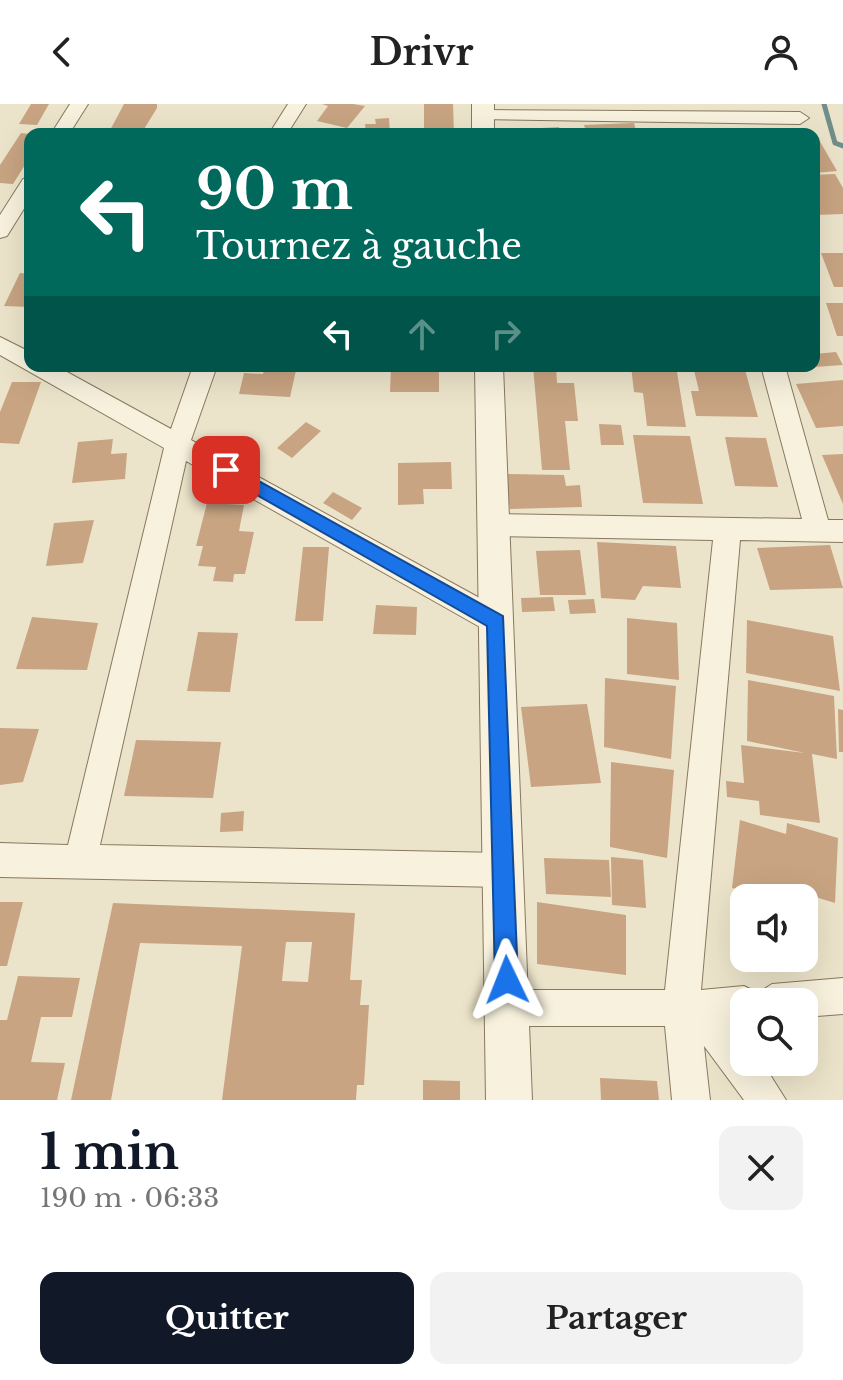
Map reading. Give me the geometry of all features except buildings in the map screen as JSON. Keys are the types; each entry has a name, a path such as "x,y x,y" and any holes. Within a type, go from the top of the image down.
{"street":[{"path":"64,128 79,104"},
{"path":"282,128 297,104"},
{"path":"483,118 709,126 800,118"},
{"path":"0,231 24,193"},
{"path":"0,345 24,359"},
{"path":"48,372 497,622"},
{"path":"80,862 178,443 203,372"},
{"path":"489,372 509,1100"},
{"path":"493,525 830,531 775,372"},
{"path":"691,1100 690,1008 728,528"},
{"path":"0,860 502,870"},
{"path":"818,998 843,996"},
{"path":"508,1008 690,1008 730,1005"},
{"path":"690,1008 767,1100"}],"waterway":[{"path":"824,104 835,143 843,146"}],"route":[{"path":"226,470 497,622 507,980"}]}
